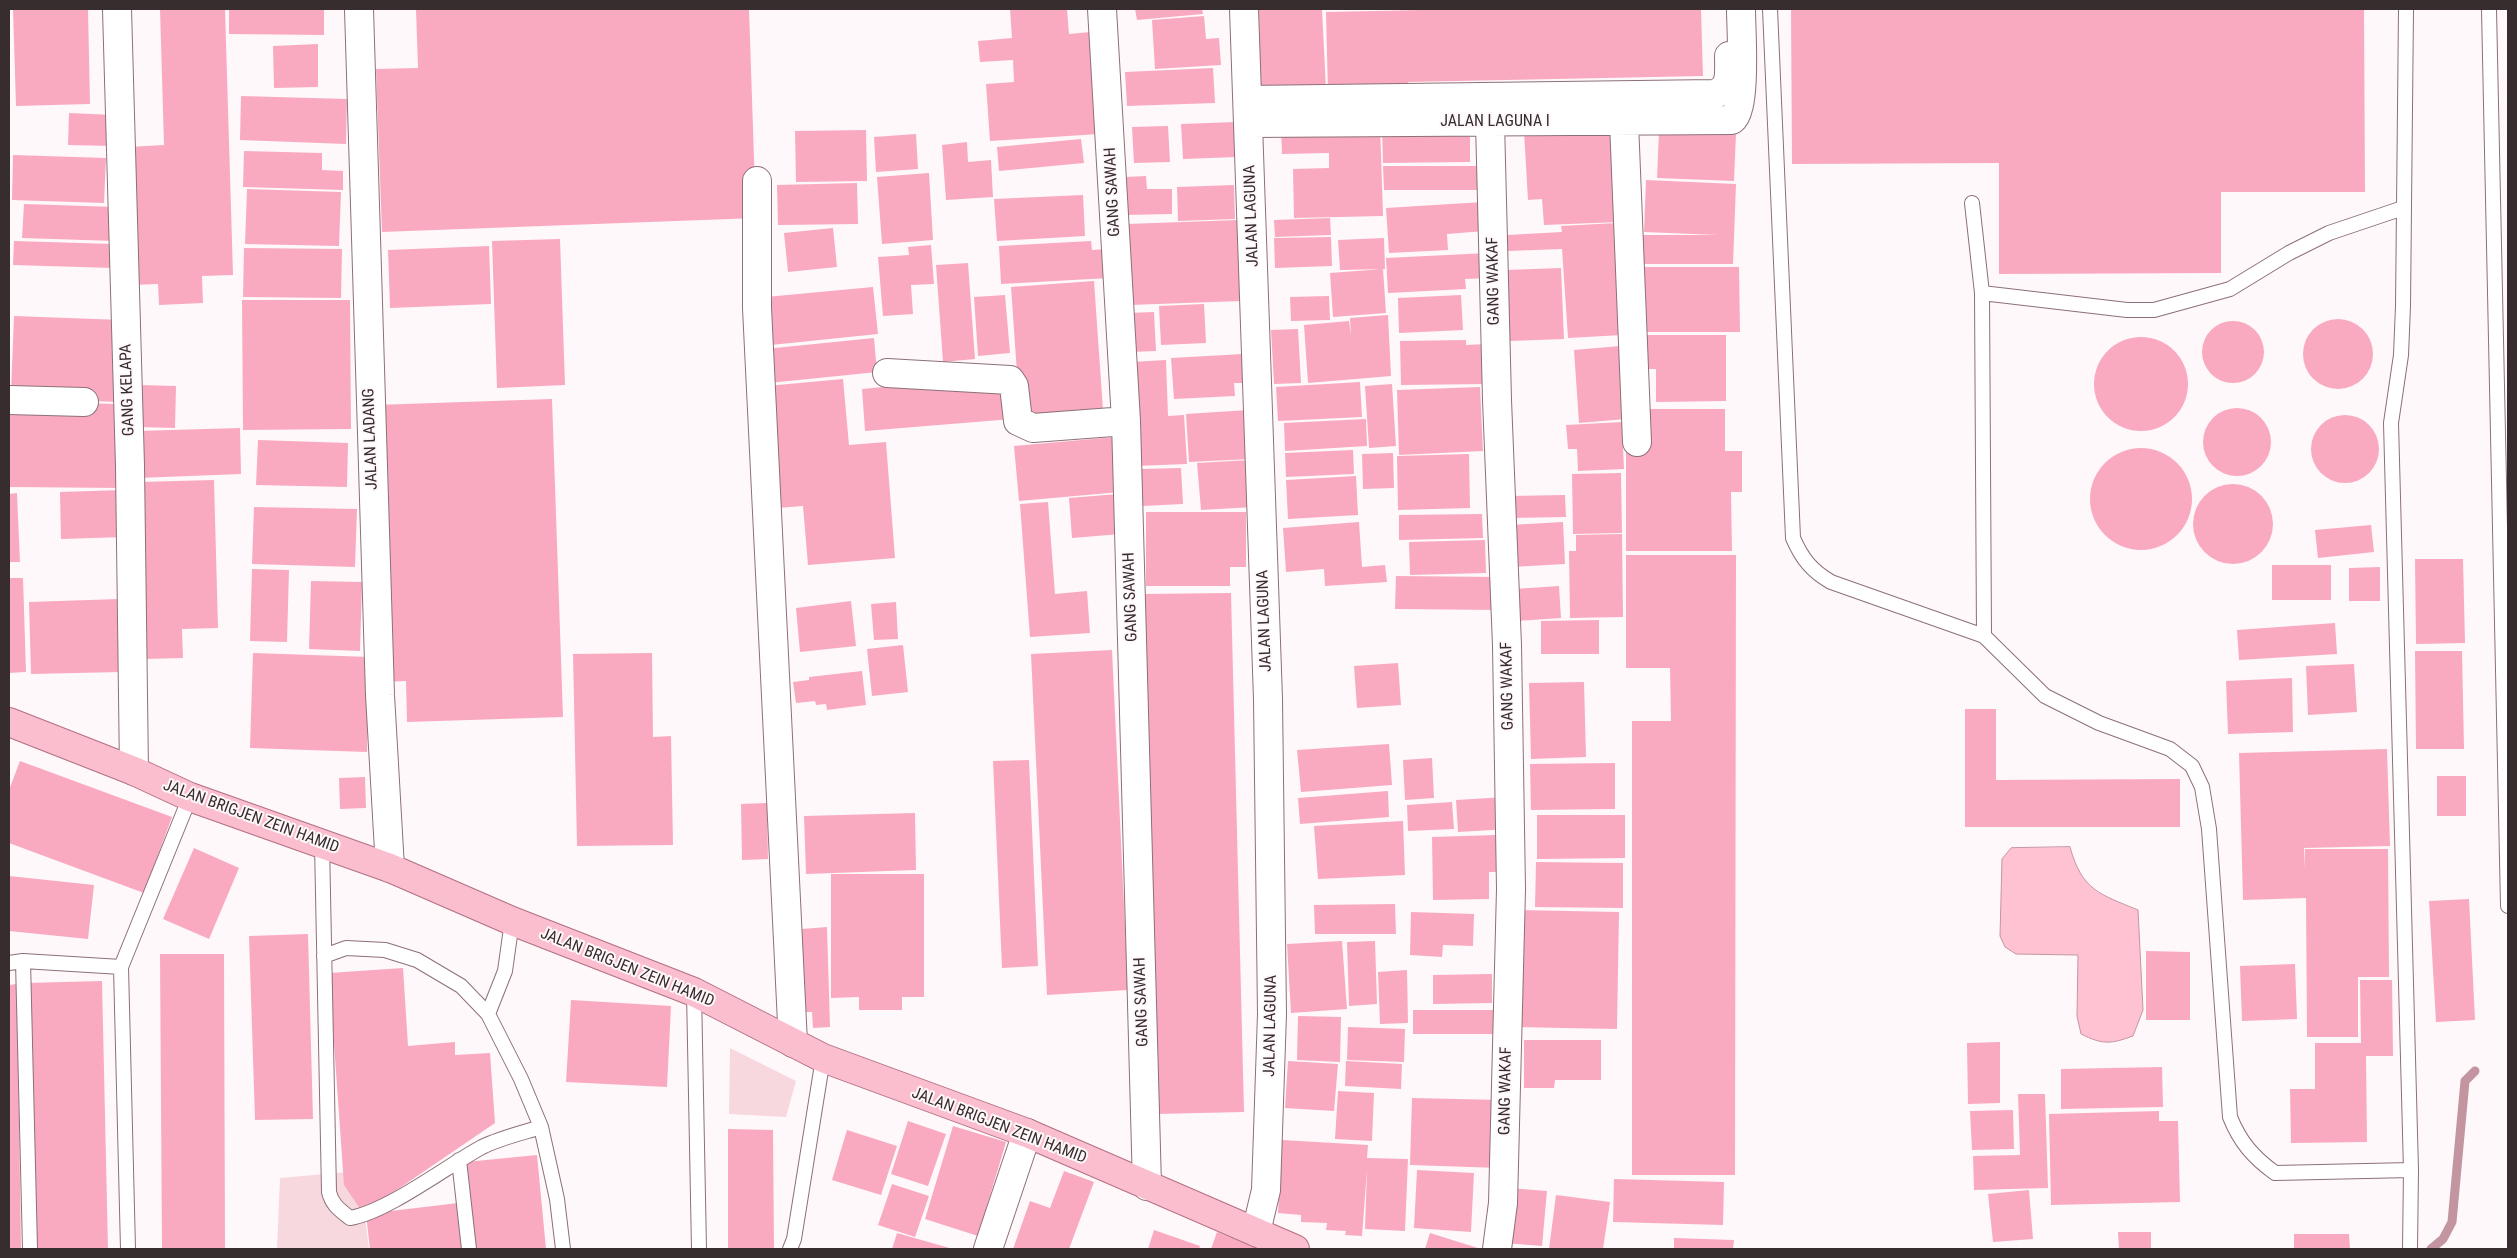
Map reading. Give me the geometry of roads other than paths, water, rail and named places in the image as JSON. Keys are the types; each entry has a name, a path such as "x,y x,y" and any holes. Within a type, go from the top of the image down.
{"main road":[{"name":"JALAN BRIGJEN ZEIN HAMID","path":"9,722 134,771 190,797 390,868 512,921 694,992 823,1058 1027,1134 1275,1243"}],"street":[{"name":"GANG KELAPA","path":"117,9 130,476 134,771"},
{"name":"JALAN LADANG","path":"359,9 379,675 390,868"},
{"name":"GANG SAWAH","path":"1102,9 1126,421 1147,1186"},
{"name":"JALAN LAGUNA","path":"1244,9 1249,111 1267,689 1272,1014 1266,1190 1275,1243"},
{"path":"1249,111 1715,94 1723,91 1727,85 1729,75 1728,9"},
{"name":"JALAN LAGUNA I","path":"1249,111 1490,122 1732,120 1738,114 1741,97 1741,9"},
{"name":"GANG WAKAF","path":"1490,122 1497,400 1507,645 1511,889 1503,1203 1497,1249"},
{"path":"1624,122 1637,442"},
{"path":"757,181 757,308 793,1043"},
{"path":"887,374 1010,380 1014,386 1018,421 1032,428 1126,421"},
{"path":"9,400 84,402"},
{"path":"988,1249 1027,1134"}],"lane":[{"path":"1770,9 1794,538 1807,563 1816,573 1831,582 1984,636 2045,696 2099,723 2170,749 2192,766 2202,787 2209,830 2230,1117 2243,1144 2260,1162 2275,1173 2411,1170"},
{"path":"2406,9 2401,355 2392,423 2411,1170 2410,1249"},
{"path":"2489,9 2508,906"},
{"path":"1972,203 1982,294 1984,636"},
{"path":"1982,294 2127,310 2154,310 2230,289 2289,253 2329,233 2404,208"},
{"path":"128,1249 121,967 190,797"},
{"path":"322,844 331,1199 350,1218 358,1216 399,1197 485,1146 541,1127"},
{"path":"488,1014 505,971 512,921"},
{"path":"324,956 346,948 384,950 417,960 461,986 488,1014 521,1079 541,1127 558,1199 563,1249"},
{"path":"9,963 23,961 121,967"},
{"path":"23,961 30,1249"},
{"path":"694,992 699,1249"},
{"path":"790,1249 794,1239 823,1058"},
{"path":"459,1160 469,1249"}],"waterway":[{"path":"2431,1249 2443,1239 2452,1222 2465,1081 2475,1071"}]}
